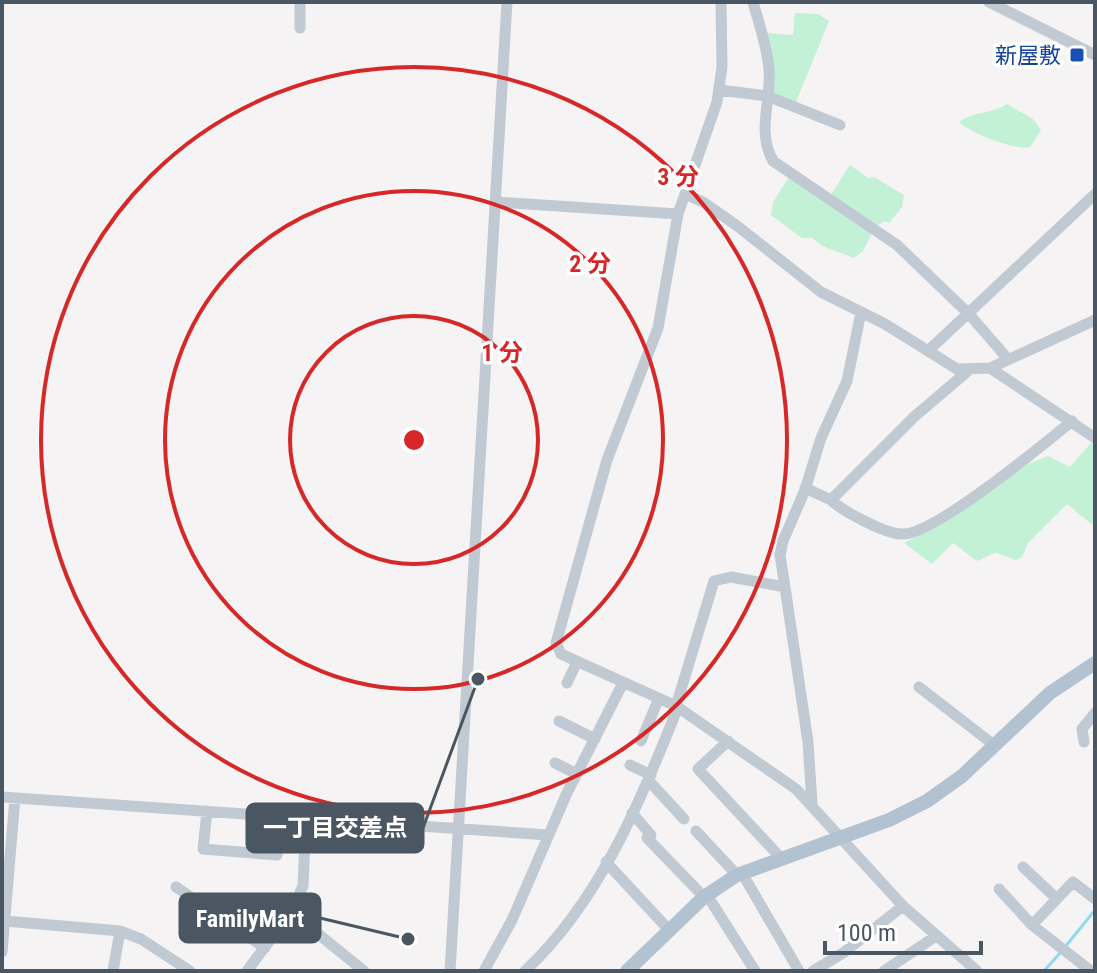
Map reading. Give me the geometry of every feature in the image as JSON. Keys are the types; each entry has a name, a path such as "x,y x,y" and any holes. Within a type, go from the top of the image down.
{"main road":[{"path":"627,971 705,896 739,874 889,820 927,801 962,776 1050,693 1095,663"}],"street":[{"path":"300,2 300,28"},
{"path":"450,971 507,2"},
{"path":"721,2 720,90 678,214 658,328 607,460 589,534 556,633 559,652 677,706 812,803 903,906 977,971"},
{"path":"753,2 770,72 764,128 767,149 773,161 897,245 969,314 1007,358"},
{"path":"989,2 1095,55"},
{"path":"720,90 767,96 834,123 824,136"},
{"path":"795,121 800,109"},
{"path":"685,194 736,225 821,292 861,312 953,368 990,368 1095,320"},
{"path":"928,351 1095,194"},
{"path":"495,202 678,214"},
{"path":"812,803 808,742 780,555 821,438 847,381 861,312"},
{"path":"990,368 1095,438"},
{"path":"831,500 914,417 969,370"},
{"path":"805,488 892,532 914,532 939,520 1012,465 1034,455 1072,421"},
{"path":"525,971 552,945 575,916 650,778 677,706 714,581 731,577 785,587"},
{"path":"567,683 577,662"},
{"path":"484,971 512,920 548,835 623,683"},
{"path":"919,687 994,745"},
{"path":"641,741 659,698"},
{"path":"1084,742 1082,729 1095,713"},
{"path":"559,721 595,739"},
{"path":"728,741 698,769 780,857"},
{"path":"555,763 577,774"},
{"path":"630,765 650,778 684,819"},
{"path":"2,797 548,835"},
{"path":"2,952 15,798"},
{"path":"207,811 203,849 277,855 280,815"},
{"path":"632,813 651,835 647,838 705,896 755,971"},
{"path":"247,971 291,912 303,886 306,817"},
{"path":"696,831 739,874 799,971"},
{"path":"606,862 669,930"},
{"path":"1023,867 1057,899"},
{"path":"1032,925 1073,882 1095,899"},
{"path":"176,887 265,948"},
{"path":"999,889 1032,925 1093,970"},
{"path":"813,971 856,944 903,906"},
{"path":"291,912 364,971"},
{"path":"5,921 120,931 141,939 190,971"},
{"path":"113,971 120,931"},
{"path":"884,971 936,936"}],"green space":[{"path":"795,13 818,14 829,21 796,102 773,95 766,33 793,35"},
{"path":"1007,104 1033,119 1041,130 1030,147 993,140 959,122 971,116"},
{"path":"850,165 868,178 874,177 904,195 902,207 889,223 885,221 875,227 863,251 854,258 822,246 812,238 802,238 771,215 773,202 789,177 827,201"},
{"path":"1091,443 1095,445 1095,527 1067,504 1028,543 1022,557 1016,560 994,553 977,561 953,543 932,564 904,543 942,523 1009,472 1048,456 1070,467"}],"waterway":[{"path":"1065,947 1095,910"},
{"path":"1044,971 1060,953"},
{"path":"958,971 966,971"}],"place":[{"name":"新屋敷","path":"1077,55"},
{"name":"一丁目交差点","path":"478,679"},
{"name":"FamilyMart","path":"408,939"}]}
